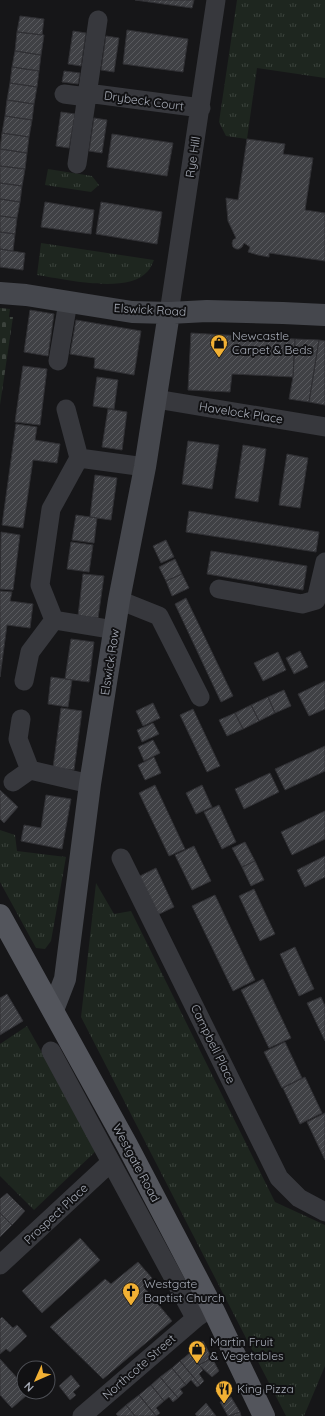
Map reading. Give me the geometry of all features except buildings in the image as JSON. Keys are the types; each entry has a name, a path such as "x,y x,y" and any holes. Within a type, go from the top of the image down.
{"main road":[{"name":"Westgate Road","path":"0,915 127,1145 204,1313 264,1416"}],"street":[{"name":"Rye Hill","path":"170,313 216,0"},
{"name":"Drybeck Court","path":"77,164 98,20"},
{"name":"Drybeck Court","path":"64,94 87,95 201,108"},
{"name":"Elswick Road","path":"0,293 26,295 132,312 170,313 207,311 325,315"},
{"path":"58,361 68,302"},
{"name":"Elswick Row","path":"52,1010 65,979 90,784 119,600 145,467 170,313"},
{"name":"Havelock Place","path":"156,399 325,426"},
{"path":"54,620 40,585 51,509 80,458 66,409"},
{"path":"80,458 145,467"},
{"path":"219,589 302,604 316,600 325,562"},
{"path":"119,600 159,616 200,697"},
{"path":"54,620 115,630"},
{"path":"24,681 30,652 54,620"},
{"path":"21,719 18,739 30,770"},
{"path":"12,782 30,770 90,784"},
{"name":"Campbell Place","path":"121,858 279,1178 299,1198 322,1208"},
{"path":"51,1051 193,1314 204,1313"},
{"name":"Prospect Place","path":"0,1265 111,1162"},
{"name":"Northcote Street","path":"82,1416 204,1313"}],"green space":[{"path":"237,0 325,0 325,78 257,68 247,139 226,136 219,122"},
{"path":"48,169 92,176 99,185 91,192 45,185"},
{"path":"41,243 154,260 148,271 139,278 126,282 95,284 79,282 37,275"},
{"path":"0,308 10,309 9,317 13,317 0,405"},
{"path":"0,830 15,835 17,851 66,857 51,941 45,949 36,948 0,882"},
{"path":"96,883 114,914 131,911 275,1202 325,1225 325,1366 304,1416 286,1416 81,1017"},
{"path":"27,1026 97,1150 34,1210 0,1176 0,1044"}],"place":[{"name":"Newcastle Carpet & Beds","path":"219,358"},
{"name":"Westgate Baptist Church","path":"131,1306"},
{"name":"Martin Fruit & Vegetables","path":"197,1364"},
{"name":"King Pizza","path":"224,1404"}]}
